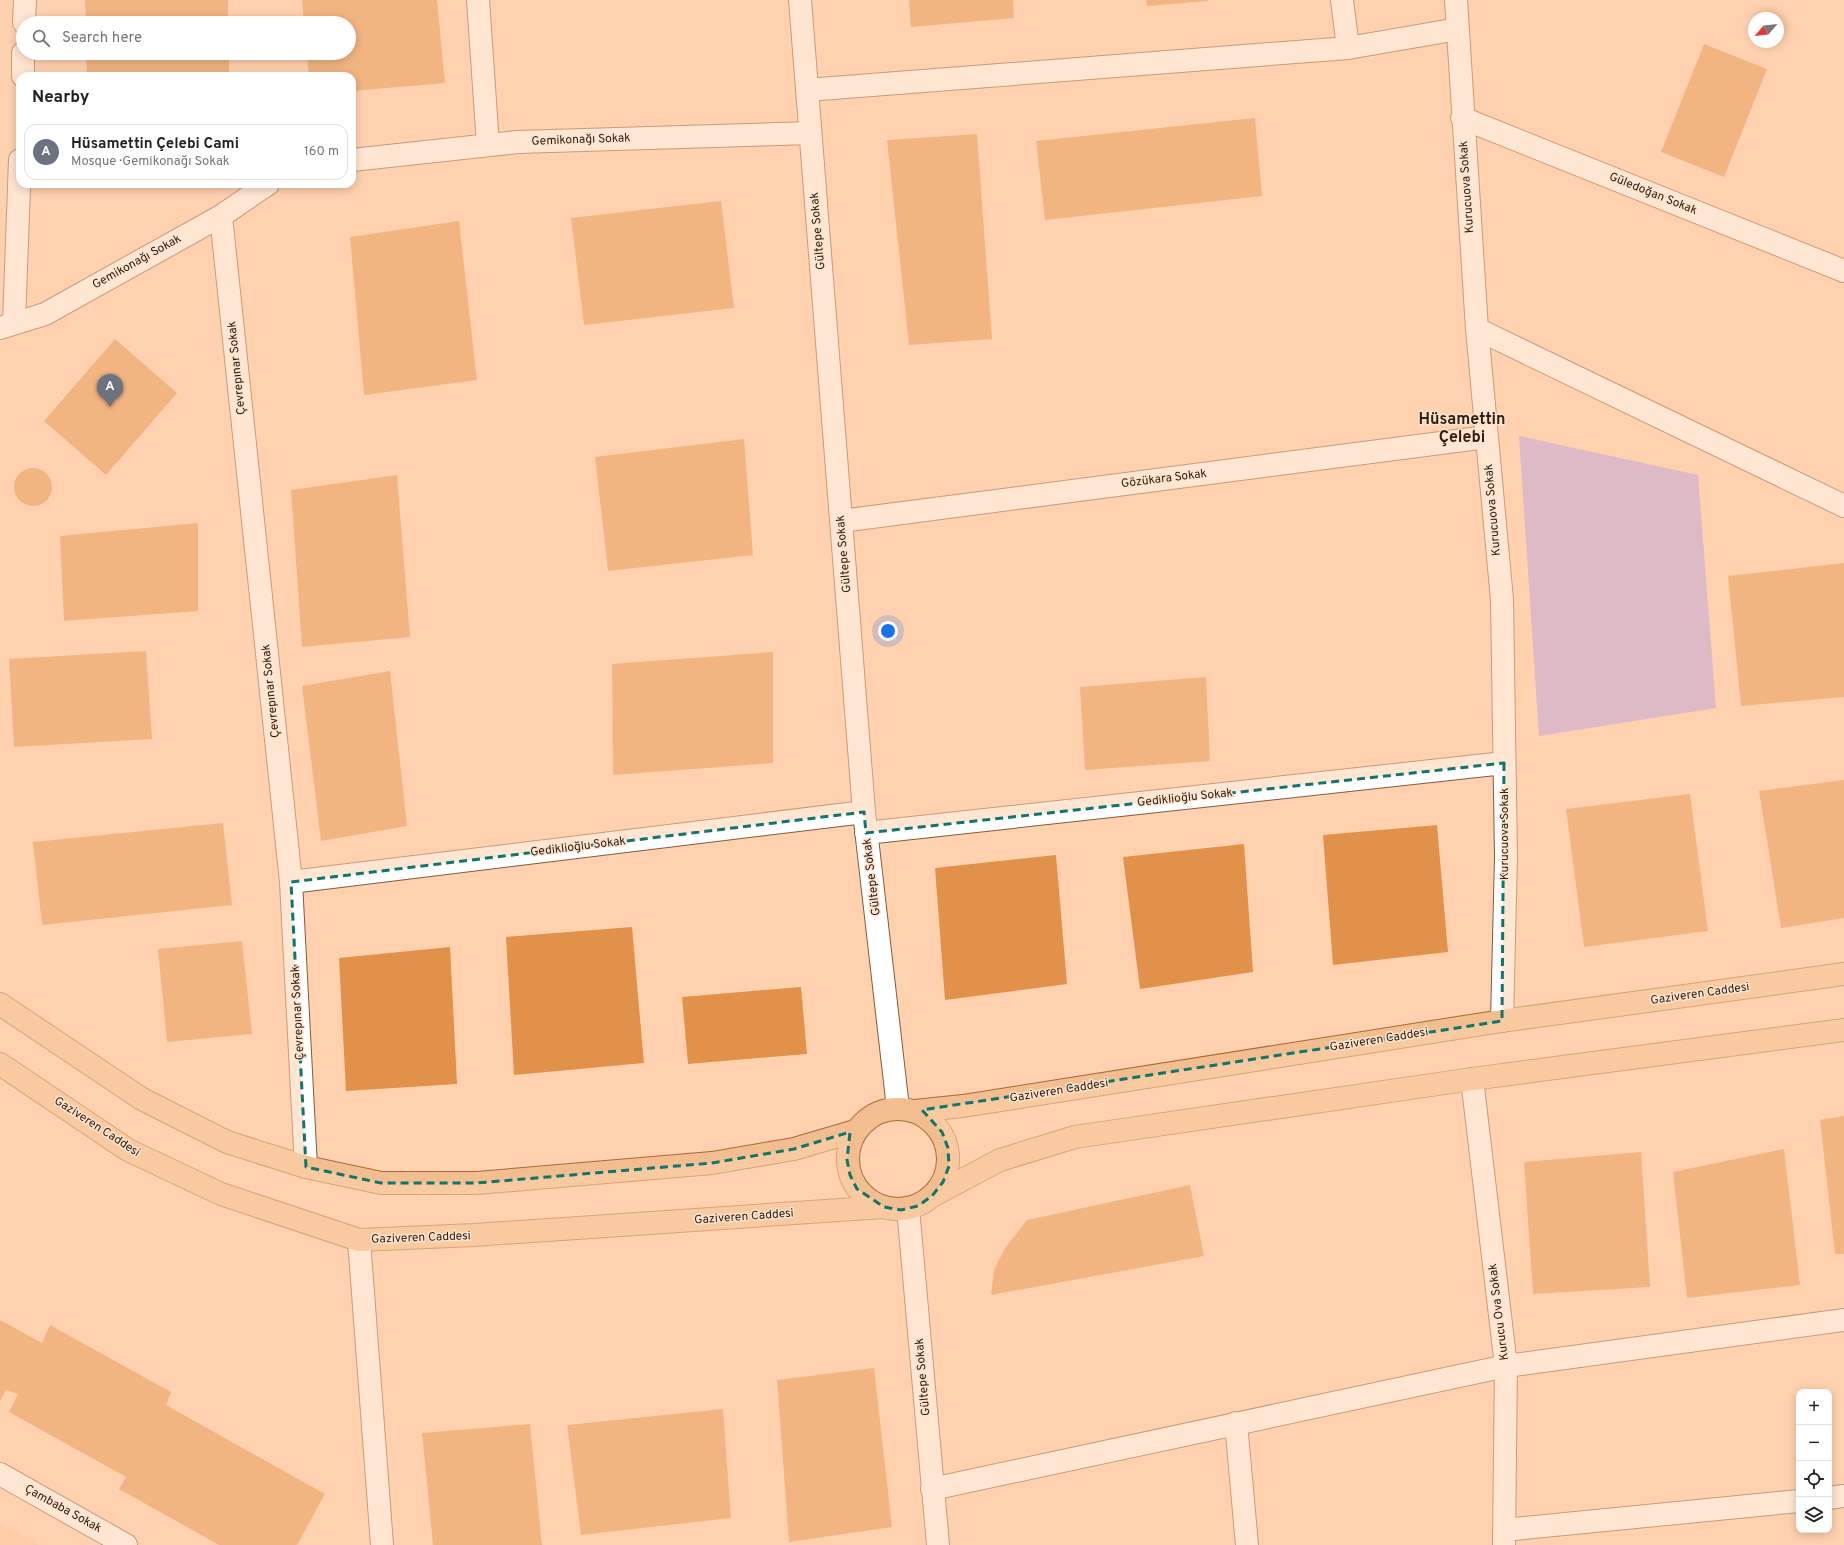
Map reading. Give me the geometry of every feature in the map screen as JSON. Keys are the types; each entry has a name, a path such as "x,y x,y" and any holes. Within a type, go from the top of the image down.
{"main road":[{"name":"Gaziveren Caddesi","path":"906,1109 963,1106 1502,1021 1844,974"},
{"path":"0,1004 142,1099 228,1142 306,1166 381,1183 477,1183 712,1163 794,1149 855,1131"},
{"path":"932,1196 944,1182 949,1166 948,1148 942,1132 930,1119 906,1109 881,1111 866,1119 855,1131 849,1145 848,1160 850,1175 857,1189 868,1200 884,1208 901,1210 918,1206 932,1196 1000,1160 1075,1137 1472,1080 1844,1030"},
{"name":"Gaziveren Caddesi","path":"1,1066 128,1150 221,1194 359,1240 474,1235 884,1208"}],"street":[{"path":"24,16 25,0"},
{"path":"478,0 488,145"},
{"name":"Gültepe Sokak","path":"800,0 865,822 906,1109"},
{"path":"1342,0 1348,48"},
{"name":"Kurucuova Sokak","path":"1456,0 1462,118 1477,329 1502,600 1506,857 1502,1021"},
{"path":"807,90 1348,48 1458,28"},
{"path":"23,72 24,60"},
{"name":"Güledoğan Sokak","path":"1462,118 1844,270"},
{"name":"Gemikonağı Sokak","path":"356,160 518,142 810,132"},
{"path":"7,326 19,188"},
{"name":"Gemikonağı Sokak","path":"7,326 45,314 221,216 262,188"},
{"name":"Çevrepınar Sokak","path":"221,216 291,882 306,1166"},
{"path":"1477,329 1844,506"},
{"name":"Gözükara Sokak","path":"841,521 1487,437"},
{"name":"Gediklioğlu Sokak","path":"291,882 865,822 1504,763"},
{"name":"Kurucu Ova Sokak","path":"1472,1080 1506,1366 1504,1538"},
{"name":"Gültepe Sokak","path":"908,1208 938,1545"},
{"path":"359,1240 382,1545"},
{"path":"932,1489 1506,1366 1844,1320"},
{"path":"1236,1424 1247,1545"},
{"name":"Çambaba Sokak","path":"0,1474 126,1545"},
{"path":"1832,1498 1844,1496"},
{"path":"1504,1538 1796,1501"}],"highlighted area":[{"path":"1504,763 1502,1021 922,1110 942,1132 948,1148 949,1166 943,1182 932,1196 918,1206 901,1210 884,1207 857,1189 850,1175 847,1160 850,1132 794,1149 712,1163 477,1183 381,1183 306,1167 291,882 864,812 866,833"}],"shaded area":[{"path":"1519,436 1698,475 1716,708 1539,736"},
{"path":"0,1524 40,1545 0,1545"}],"building":[{"path":"85,0 228,0 228,16 86,16"},
{"path":"302,0 437,0 445,83 356,91 356,72 309,72 308,60 356,60 356,16 303,16"},
{"path":"909,0 1013,0 1014,18 911,27"},
{"path":"1146,0 1208,0 1208,1 1147,6"},
{"path":"1704,44 1767,69 1724,177 1661,152"},
{"path":"86,60 229,60 229,72 87,72"},
{"path":"1255,118 1262,196 1045,220 1036,141"},
{"path":"977,134 992,339 909,345 887,140"},
{"path":"721,201 734,308 584,325 571,218"},
{"path":"459,221 477,380 364,395 350,237"},
{"path":"115,339 177,393 106,475 44,421"},
{"path":"744,439 753,555 608,571 595,457"},
{"path":"33,468 43,471 49,477 52,487 49,497 43,503 33,506 23,503 17,497 14,487 17,477 23,471"},
{"path":"397,475 410,637 302,647 291,490"},
{"path":"198,523 198,611 64,621 60,536"},
{"path":"1844,563 1844,697 1741,706 1728,576"},
{"path":"146,651 152,739 14,747 9,659"},
{"path":"773,652 773,763 613,775 612,664"},
{"path":"390,671 407,826 321,841 302,686"},
{"path":"1206,677 1210,761 1085,770 1080,687"},
{"path":"1844,780 1844,918 1781,928 1759,791"},
{"path":"1690,794 1708,931 1584,947 1566,809"},
{"path":"223,823 232,905 42,925 33,842"},
{"path":"1437,825 1448,952 1333,965 1323,835"},
{"path":"1244,844 1253,972 1140,989 1123,857"},
{"path":"1056,855 1067,984 945,1000 935,868"},
{"path":"632,927 644,1063 514,1075 506,937"},
{"path":"242,941 252,1034 167,1042 158,949"},
{"path":"450,947 457,1084 346,1091 339,958"},
{"path":"801,987 807,1054 688,1064 682,997"},
{"path":"1844,1116 1844,1254 1835,1254 1820,1120"},
{"path":"1784,1149 1800,1285 1687,1298 1673,1172"},
{"path":"1641,1152 1650,1287 1533,1294 1524,1162"},
{"path":"1190,1185 1204,1256 991,1295 994,1270 1005,1248 1027,1220"},
{"path":"0,1320 42,1343 50,1325 171,1392 166,1405 325,1494 297,1545 219,1545 119,1489 126,1477 9,1412 18,1394 6,1390 0,1401"},
{"path":"874,1368 892,1527 789,1542 777,1380"},
{"path":"723,1409 731,1518 581,1535 567,1425"},
{"path":"530,1424 542,1545 433,1545 422,1433"}],"place":[{"name":"Hüsamettin Çelebi Cami","path":"110,407"}],"district":[{"name":"Hüsamettin Çelebi","path":"1462,429"}]}
